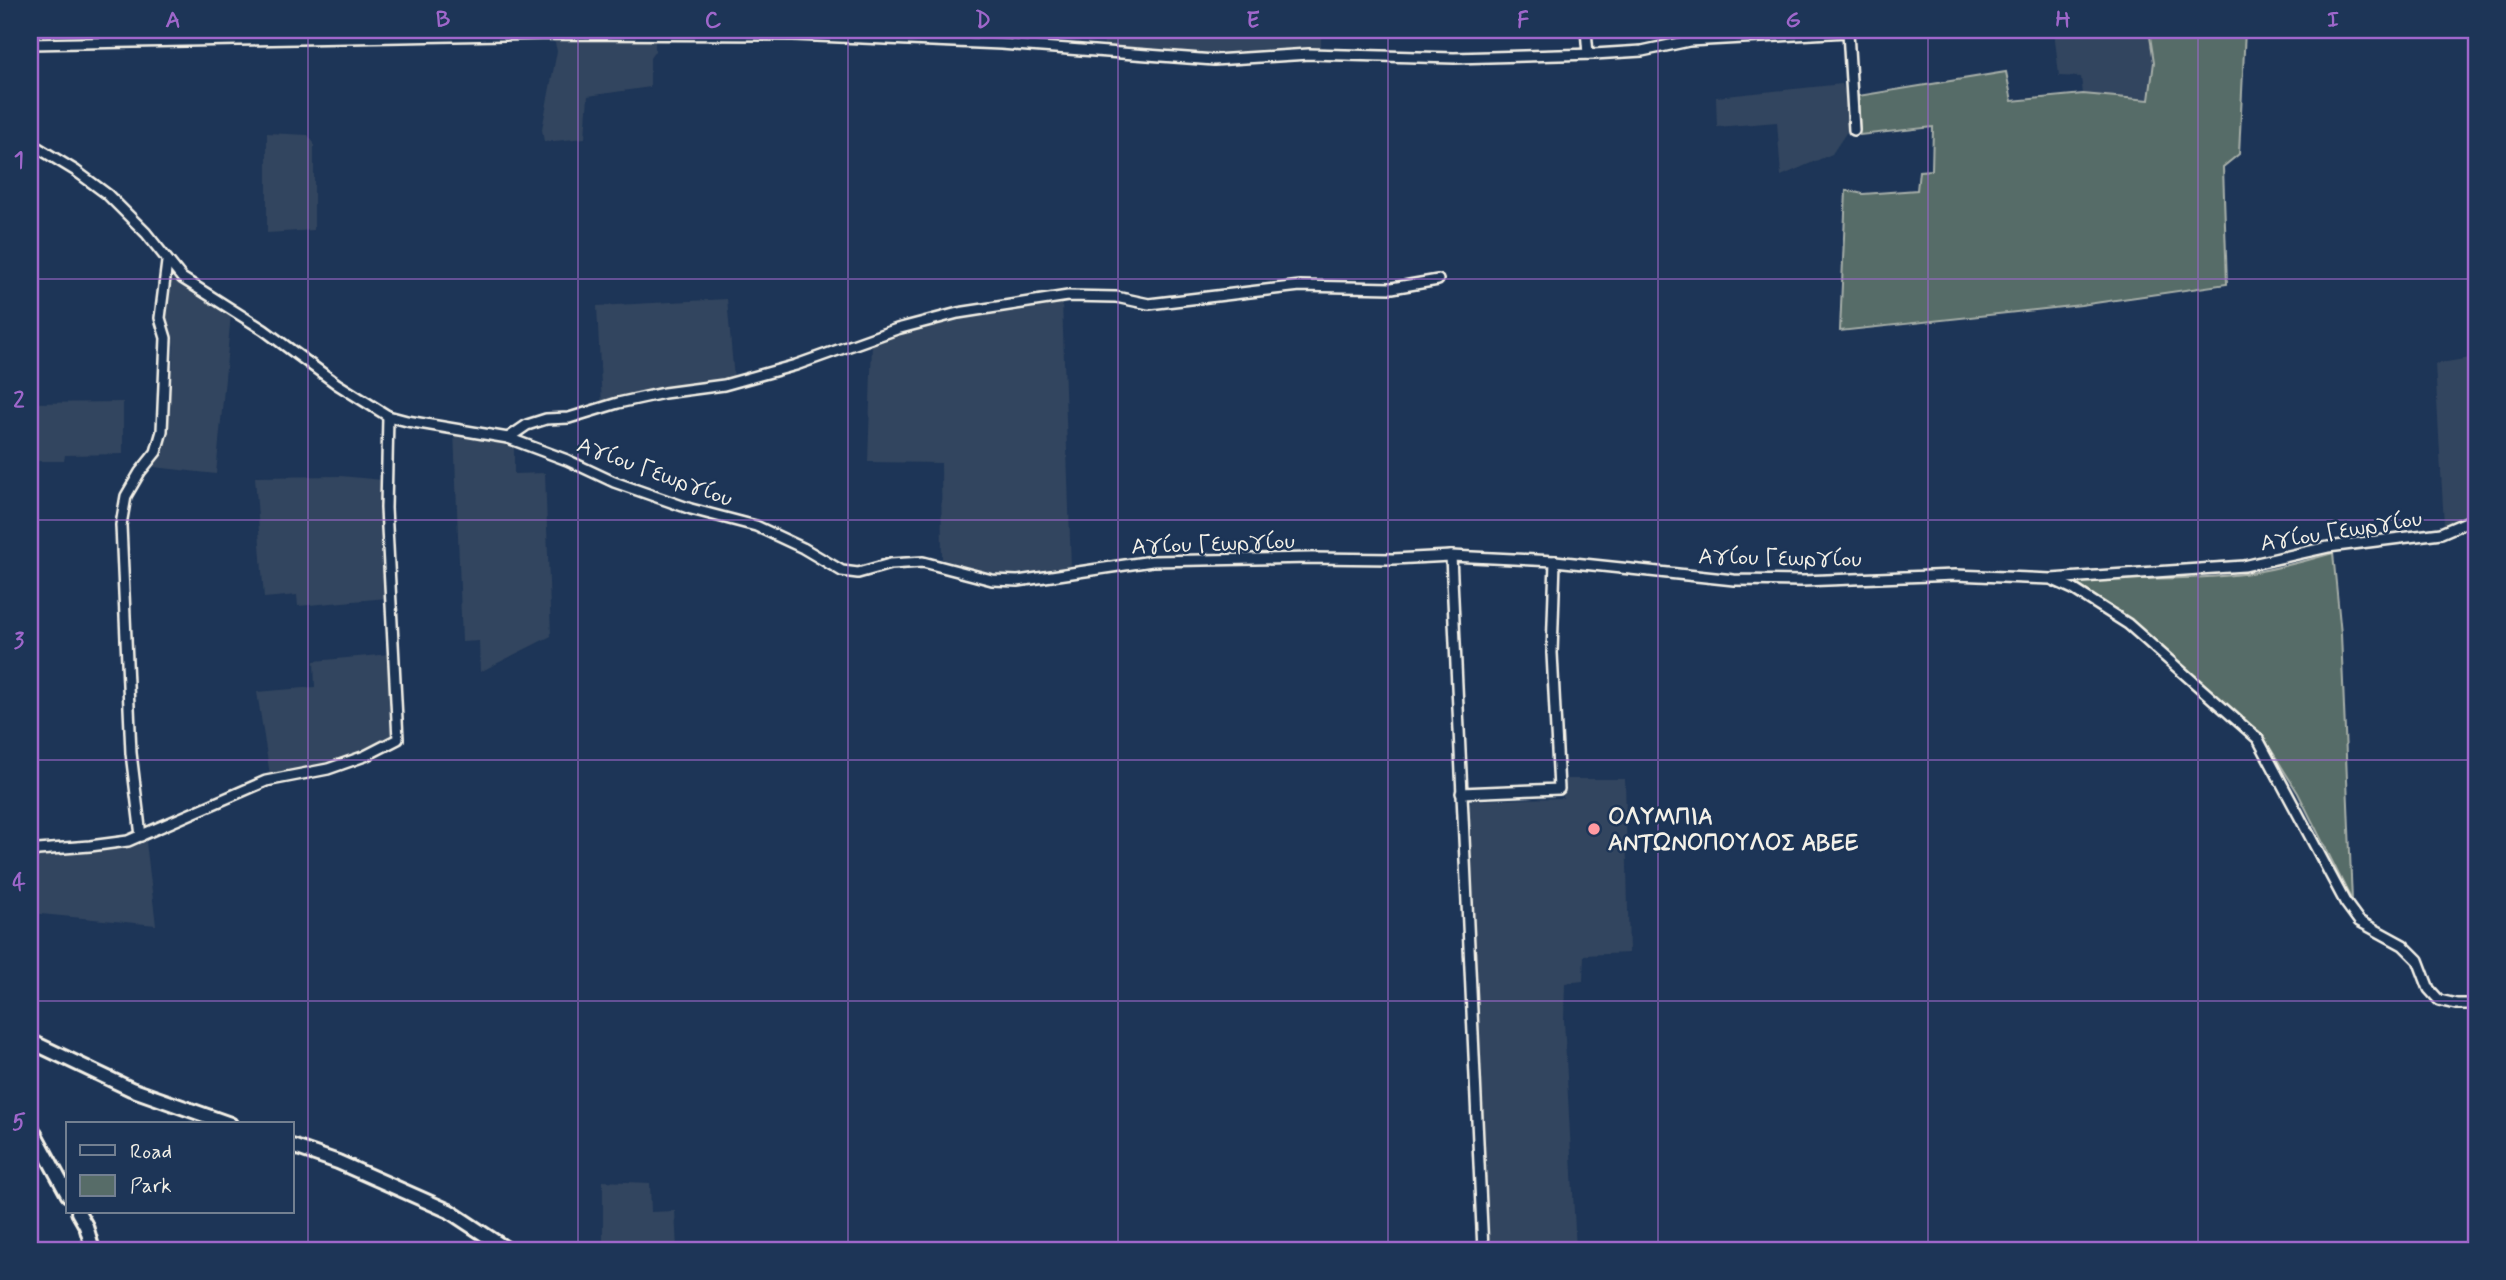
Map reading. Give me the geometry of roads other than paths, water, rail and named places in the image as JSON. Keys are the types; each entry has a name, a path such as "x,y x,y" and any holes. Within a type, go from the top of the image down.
{"street":[{"path":"121,30 121,41"},
{"path":"1586,30 1588,54"},
{"path":"30,44 554,34 743,35 1002,44 1214,60 1309,54 1454,58 1588,54 1642,51 1689,41 1848,33 1854,130"},
{"name":"Αγίου Γεωργίου","path":"30,143 107,194 146,233 182,278 264,330 388,416 508,438 567,460 614,482 691,509 756,526 803,548 842,571 858,573 890,565 923,562 992,580 1018,581 1152,561 1451,556 1555,561 1734,580 1802,581 1955,575 2051,579 2244,566 2328,547 2441,533 2476,518"},
{"path":"141,836 131,753 121,525 126,496 156,452 162,431 166,338 160,318 167,262"},
{"path":"508,438 527,425 546,419 569,418 641,398 723,385 796,365 897,329 958,313 1068,296 1116,297 1149,304 1300,286 1392,288 1438,280"},
{"path":"30,853 128,841 266,780 328,769 365,756 398,739 386,508 388,416"},
{"path":"1451,556 1483,1250"},
{"path":"1461,793 1559,789 1552,664 1555,561"},
{"path":"2051,579 2073,589 2128,624 2258,739 2345,902 2358,921 2403,945 2418,960 2429,989 2439,1000 2456,1004 2476,1004"},
{"path":"30,1041 131,1089 224,1122"},
{"path":"30,1125 66,1191"},
{"path":"294,1147 338,1162 449,1211 508,1250"},
{"path":"79,1214 93,1250"}],"place":[{"name":"ΟΛΥΜΠΙΑ ΑΝΤΩΝΟΠΟΥΛΟΣ ΑΒΕΕ","path":"1594,829"}]}
